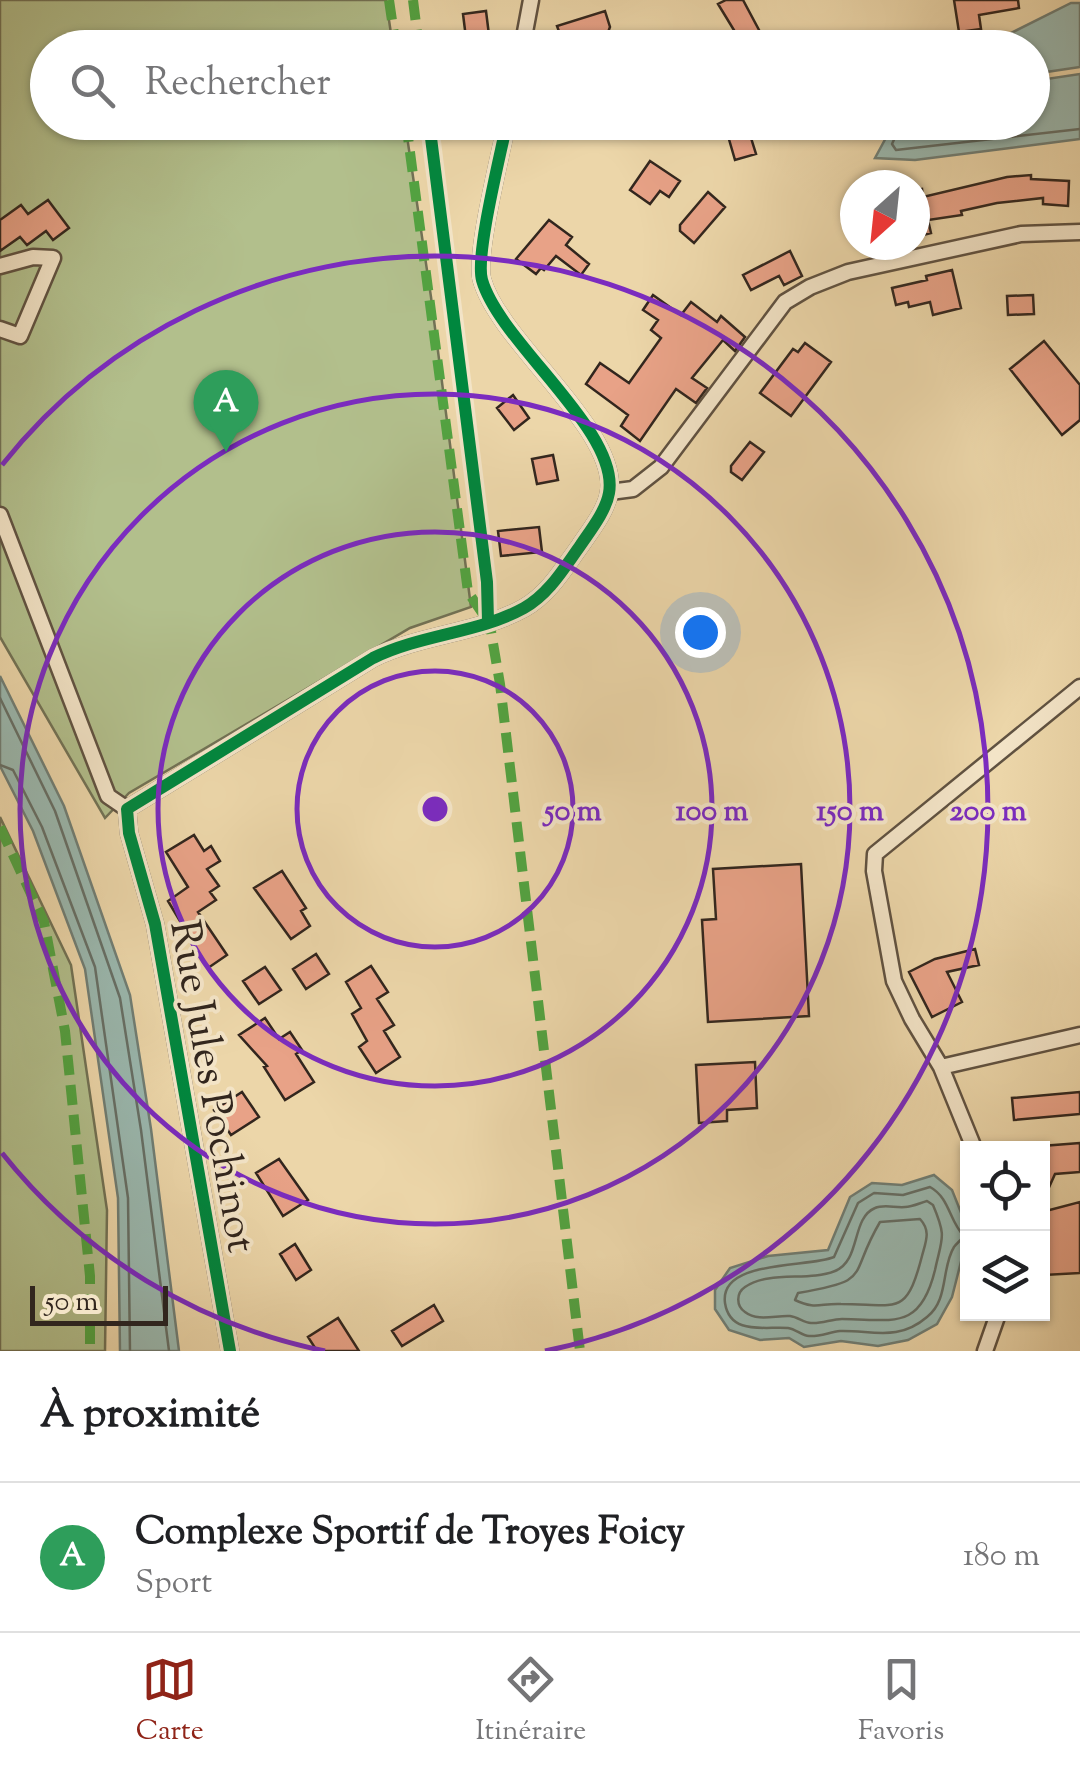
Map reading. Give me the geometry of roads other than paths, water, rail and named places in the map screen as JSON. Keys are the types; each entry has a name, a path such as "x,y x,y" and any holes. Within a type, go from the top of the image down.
{"street":[{"path":"525,30 531,0"},
{"path":"0,515 108,796 127,809 403,642 488,622 527,606 544,593 565,567 592,528 610,492 604,452 503,319 481,280 482,252 504,140"},
{"path":"610,492 633,489 661,467 785,302 810,287 848,272 1021,234 1080,232"},
{"path":"0,266 33,257 53,258 20,336 0,330"},
{"path":"971,1141 941,1066 894,980 874,854 1080,688"},
{"name":"Rue Jules Pochinot","path":"127,809 129,834 155,924 230,1351"},
{"path":"941,1066 1080,1035"},
{"path":"985,1351 996,1321"}],"water":[{"path":"1071,3 1080,3 1080,67 1050,71 1050,30 1017,30"},
{"path":"1080,74 1080,139 915,160 875,158 885,140 1050,140 1050,78"},
{"path":"0,676 64,806 130,995 179,1351 120,1351 118,1198 85,969 33,831 0,766"},
{"path":"934,1175 952,1190 960,1210 960,1266 952,1297 937,1324 908,1340 878,1346 841,1341 804,1347 789,1338 760,1340 729,1330 715,1309 715,1290 730,1268 768,1256 828,1250 850,1197 872,1183 902,1185"}],"place":[{"name":"Complexe Sportif de Troyes Foicy","path":"226,452"}]}
